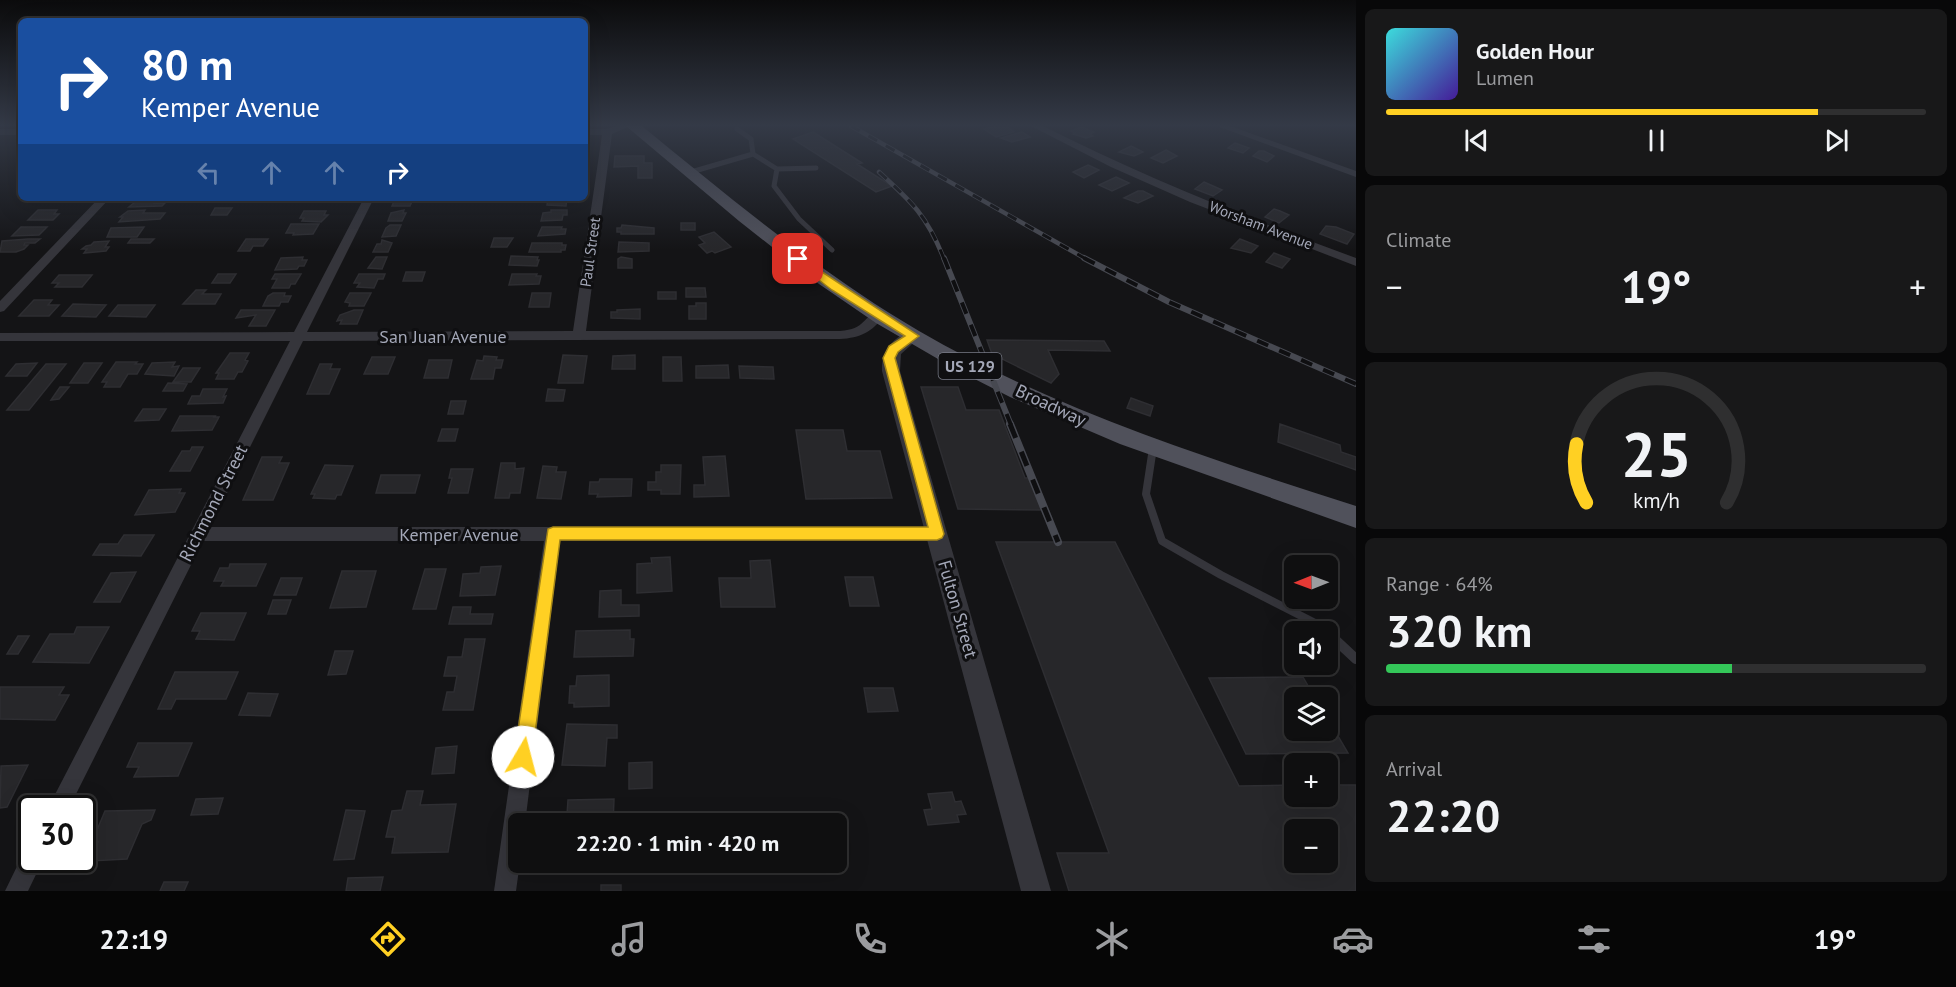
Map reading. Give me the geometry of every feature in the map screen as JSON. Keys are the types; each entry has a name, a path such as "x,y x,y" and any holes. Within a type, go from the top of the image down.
{"main road":[{"name":"Broadway","path":"685,168 814,272 913,336 1045,403 1154,448 1356,517"}],"street":[{"name":"Paul Street","path":"579,336 602,168"},
{"name":"Worsham Avenue","path":"1123,168 1249,222 1356,262"},
{"path":"1338,168 1356,174"},
{"path":"0,308 102,201"},
{"name":"Richmond Street","path":"65,795 367,201"},
{"name":"San Juan Avenue","path":"0,337 854,334 865,330 878,315"},
{"name":"Fulton Street","path":"913,336 894,349 889,358 1036,891"},
{"name":"Kemper Avenue","path":"197,534 937,534"},
{"path":"505,891 553,534"},
{"path":"16,891 25,873"}],"lane":[{"path":"691,172 706,168"},
{"path":"816,168 777,169 774,186 799,219 832,250"},
{"path":"1154,448 1146,494 1162,541 1221,575 1311,621"},
{"path":"1338,642 1356,659"}],"building":[{"path":"638,168 652,168 652,178 638,178"},
{"path":"838,168 863,168 892,186 876,192"},
{"path":"1082,168 1099,170 1084,178 1073,172"},
{"path":"1116,177 1129,183 1112,191 1099,185"},
{"path":"1204,182 1222,190 1213,196 1195,189"},
{"path":"1138,191 1153,196 1138,203 1124,198"},
{"path":"136,201 165,203 162,206 129,207"},
{"path":"394,201 412,201 410,206 392,206"},
{"path":"548,201 567,201 566,206 547,205"},
{"path":"215,208 232,208 227,215 211,215"},
{"path":"1274,209 1289,215 1279,223 1265,217"},
{"path":"38,210 57,210 54,214 59,214 53,220 28,220"},
{"path":"145,210 143,213 165,213 160,219 119,222 123,217 120,217 128,211"},
{"path":"404,210 403,213 406,213 402,221 388,221 391,213"},
{"path":"551,210 567,210 567,215 563,215 562,220 541,221 543,213 551,212"},
{"path":"304,211 326,211 324,215 328,215 321,222 302,221 304,218 300,218"},
{"path":"681,223 695,223 695,230 681,230"},
{"path":"291,224 319,224 313,234 293,235 294,233 286,233"},
{"path":"390,225 401,225 396,236 382,237 386,228"},
{"path":"622,225 654,228 654,234 621,234 617,232 617,228 621,228"},
{"path":"1326,226 1354,234 1347,244 1320,234"},
{"path":"21,227 47,227 39,235 12,236"},
{"path":"144,227 137,237 107,237 111,228"},
{"path":"542,227 566,229 565,234 538,236"},
{"path":"714,232 731,247 715,253 712,251 707,253 699,245 705,243 699,237"},
{"path":"494,238 513,238 507,247 491,247"},
{"path":"40,239 35,243 25,243 24,245 28,245 16,252 0,252 2,241"},
{"path":"131,239 154,239 150,243 128,243"},
{"path":"246,239 268,239 263,246 253,246 250,251 238,251"},
{"path":"1240,239 1258,246 1251,253 1231,248"},
{"path":"382,240 392,243 388,252 373,252 377,244 381,244"},
{"path":"109,241 105,247 109,247 106,251 84,253 87,249 82,249 94,242"},
{"path":"619,242 649,243 649,251 618,252"},
{"path":"532,243 566,245 565,250 561,252 529,252"},
{"path":"1274,253 1290,259 1282,268 1266,262"},
{"path":"511,256 538,257 537,260 539,260 537,266 509,265"},
{"path":"303,257 302,260 307,260 304,266 299,266 297,269 275,270 281,258"},
{"path":"376,257 387,257 382,269 368,268"},
{"path":"621,257 632,259 632,268 618,268 618,259"},
{"path":"406,272 425,272 422,281 403,281"},
{"path":"218,274 236,274 230,283 212,283"},
{"path":"275,274 301,274 295,284 291,284 289,288 272,288 277,279 272,279"},
{"path":"359,274 385,274 383,279 378,279 374,288 357,287 360,283 354,283"},
{"path":"512,274 541,276 539,284 509,285"},
{"path":"59,275 92,275 82,287 55,287 59,283 52,283"},
{"path":"686,288 705,288 706,297 686,297"},
{"path":"196,290 206,290 202,294 221,294 215,304 183,304"},
{"path":"658,292 676,292 676,299 658,299"},
{"path":"273,293 285,293 284,296 291,296 288,302 281,302 279,306 263,306 268,296"},
{"path":"350,293 371,293 364,306 349,306 350,303 345,302"},
{"path":"532,293 551,293 549,307 529,307"},
{"path":"34,300 52,300 48,305 59,305 49,316 19,316"},
{"path":"696,303 706,303 706,319 689,319 689,306 696,306"},
{"path":"73,304 106,305 96,317 62,316"},
{"path":"118,305 155,305 146,317 109,316"},
{"path":"640,309 640,319 611,318 611,312 617,312 617,310"},
{"path":"241,310 275,310 266,326 249,326 256,315 236,318"},
{"path":"354,310 363,310 357,324 340,324 342,320 337,321 340,315"},
{"path":"987,340 1104,341 1110,351 1048,350 1059,374 1051,383 992,354"},
{"path":"230,353 249,353 245,360 248,361 242,372 238,372 234,379 216,379 219,373 216,373"},
{"path":"563,355 587,356 583,383 558,383"},
{"path":"635,355 635,369 612,369 613,356"},
{"path":"484,356 503,360 501,368 495,368 493,379 471,379 477,360 483,361"},
{"path":"372,357 395,357 388,374 364,374"},
{"path":"663,357 681,357 682,381 663,381"},
{"path":"429,360 452,360 448,378 424,378"},
{"path":"116,362 143,364 137,374 128,374 120,387 104,387 107,382 102,382"},
{"path":"175,362 172,367 179,366 174,376 145,374 152,363"},
{"path":"37,363 27,376 6,376 16,364"},
{"path":"84,363 102,363 88,383 70,383"},
{"path":"46,364 66,364 29,410 7,410"},
{"path":"320,364 332,364 330,369 340,369 329,394 307,394"},
{"path":"728,365 729,378 696,378 696,366"},
{"path":"739,366 773,367 774,379 740,378"},
{"path":"183,368 200,368 191,382 173,382"},
{"path":"168,383 187,384 183,391 163,391"},
{"path":"60,387 69,387 59,399 51,400"},
{"path":"921,387 958,387 966,410 999,410 1025,478 1032,478 1044,510 958,509"},
{"path":"203,389 227,389 223,403 188,404 192,396 200,396"},
{"path":"548,389 565,390 563,401 546,401"},
{"path":"1131,398 1153,406 1150,416 1127,408"},
{"path":"451,401 466,401 463,414 448,414"},
{"path":"143,409 166,409 159,420 135,421"},
{"path":"180,416 219,417 212,430 172,431"},
{"path":"1280,424 1340,445 1341,452 1356,457 1356,470 1278,442"},
{"path":"442,429 458,429 455,441 438,441"},
{"path":"796,430 843,430 847,451 880,451 892,498 806,499"},
{"path":"192,447 203,447 190,471 170,471 182,451 190,451"},
{"path":"725,456 729,496 694,497 694,485 705,485 703,457"},
{"path":"262,457 282,457 279,463 289,463 273,500 243,500"},
{"path":"501,463 515,463 515,469 524,468 520,493 510,493 509,498 495,498"},
{"path":"325,465 353,466 341,495 337,495 335,499 313,498 315,494 311,494"},
{"path":"661,465 681,465 680,494 661,494 661,490 648,490 648,482 656,482 656,472 661,472"},
{"path":"543,466 557,467 556,472 566,472 561,499 537,498"},
{"path":"451,469 473,469 468,493 448,493 452,478 449,478"},
{"path":"381,475 420,475 415,493 376,493"},
{"path":"600,479 632,479 631,496 597,497 598,494 589,494 590,482 599,482"},
{"path":"181,489 179,493 185,493 175,512 135,515 149,490"},
{"path":"124,535 154,535 141,556 93,555 100,544 118,544"},
{"path":"996,542 1115,542 1239,786 1284,785 1284,807 1338,807 1338,785 1356,785 1356,891 1069,891 1057,853 1109,853"},
{"path":"670,557 672,591 637,593 637,564 652,563 651,558"},
{"path":"770,560 775,607 721,607 719,578 751,578 750,561"},
{"path":"230,564 266,564 256,586 221,586 224,581 214,581 220,568 229,568"},
{"path":"501,566 495,595 460,596 463,574 480,573 481,567"},
{"path":"425,569 446,569 436,609 413,609"},
{"path":"342,571 376,571 366,607 330,608"},
{"path":"136,572 120,602 94,602 111,573"},
{"path":"845,577 873,577 879,606 850,606"},
{"path":"281,578 302,578 296,595 274,595"},
{"path":"621,590 621,605 639,605 639,616 599,617 600,591"},
{"path":"273,600 291,600 286,614 268,614"},
{"path":"453,607 471,607 470,614 493,614 491,624 449,624"},
{"path":"201,613 246,613 234,640 196,639 200,631 192,631"},
{"path":"77,627 109,627 89,663 33,662 50,634 74,634"},
{"path":"630,630 630,639 634,639 633,656 574,657 576,631"},
{"path":"18,636 29,636 18,654 7,654"},
{"path":"465,639 485,639 473,710 443,710 447,692 454,692 457,676 444,676 448,657 462,657"},
{"path":"335,651 353,651 346,674 328,675"},
{"path":"175,672 238,672 226,699 176,699 171,709 158,709"},
{"path":"609,675 609,706 574,707 574,703 569,703 570,686 576,686 577,676"},
{"path":"1303,677 1309,687 1284,687 1284,741 1338,741 1338,736 1348,753 1246,754 1209,678"},
{"path":"0,687 64,687 59,695 69,695 55,720 0,719"},
{"path":"864,688 893,688 898,711 868,712"},
{"path":"248,693 278,694 270,716 239,715"},
{"path":"567,724 617,725 617,738 607,738 605,766 562,765"},
{"path":"138,743 192,743 178,776 134,777 139,767 127,767"},
{"path":"457,746 454,773 432,774 436,748"},
{"path":"652,762 652,788 629,789 629,763"},
{"path":"28,765 7,807 0,808 1,766"},
{"path":"407,791 423,791 420,805 456,804 448,852 392,853 395,837 386,837 392,811 402,810"},
{"path":"952,792 955,802 961,801 966,814 957,815 959,822 928,825 924,810 932,809 928,794"},
{"path":"223,798 218,814 191,815 196,799"},
{"path":"614,799 613,813 567,813 568,800"},
{"path":"155,810 151,820 142,824 127,859 96,861 98,842 96,842 96,832 105,811"},
{"path":"346,810 365,811 354,859 334,860"},
{"path":"383,877 380,891 346,891 348,878"},
{"path":"164,882 188,882 184,891 160,891"},
{"path":"601,885 621,885 621,891 601,891"}],"railway":[{"path":"924,168 1086,259"},
{"path":"879,172 918,211 938,244 944,259"},
{"path":"944,258 1011,425"},
{"path":"1084,258 1169,302 1356,384"},
{"path":"1010,424 1058,542"}],"route":[{"path":"523,757 553,534 937,534 889,358 894,349 913,336 836,287 798,259"}]}
